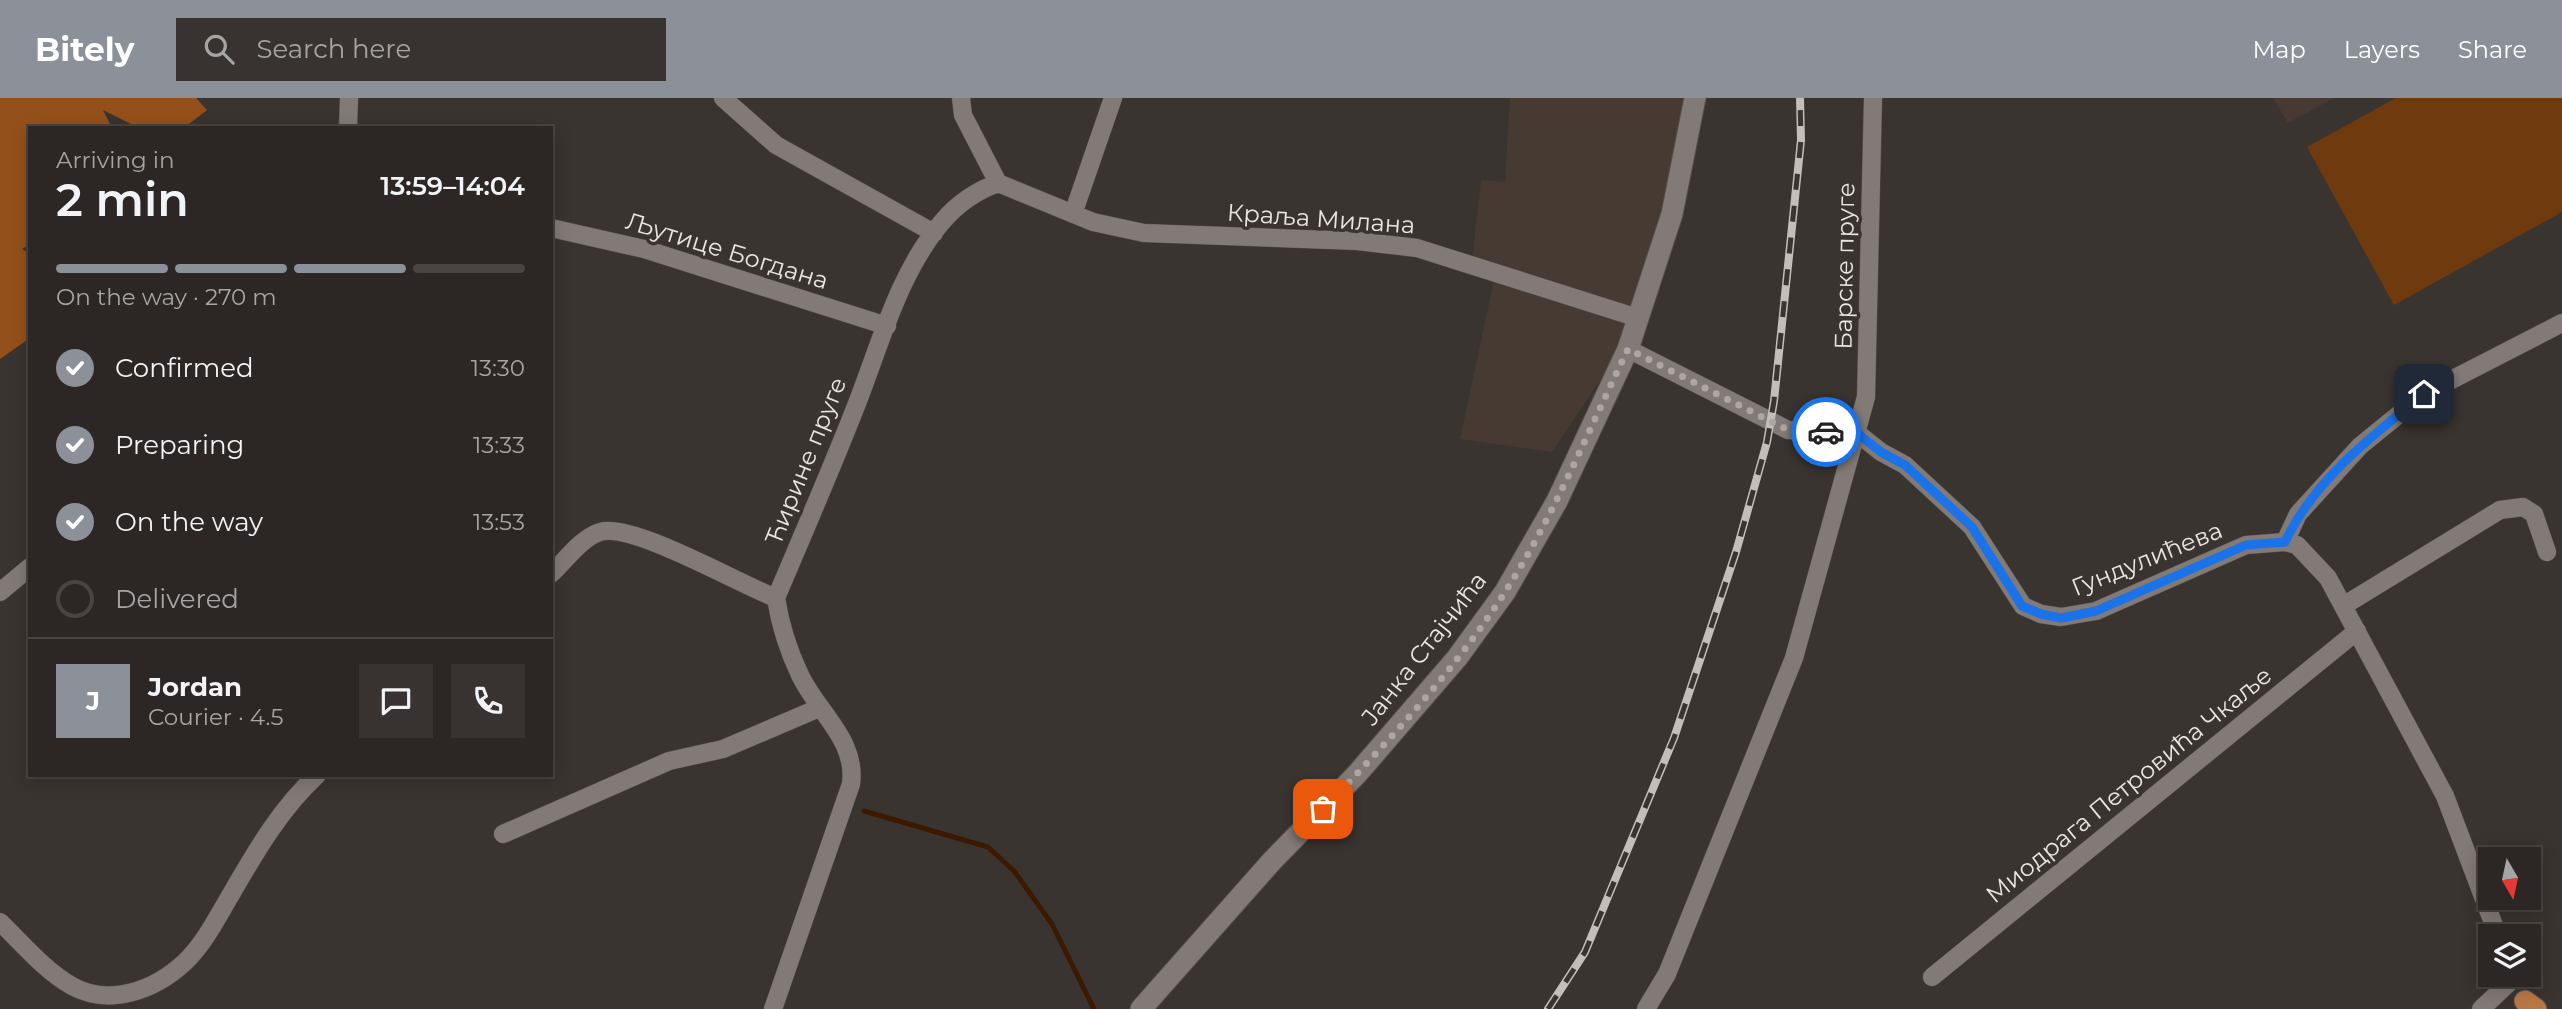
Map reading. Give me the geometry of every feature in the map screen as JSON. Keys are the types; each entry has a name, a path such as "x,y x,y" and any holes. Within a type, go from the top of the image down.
{"street":[{"path":"348,126 349,98"},
{"path":"723,98 776,145 934,233"},
{"path":"961,98 963,115 998,183"},
{"path":"1073,214 1113,98"},
{"name":"Јанка Стајчића","path":"1141,1009 1272,861 1357,774 1457,658 1505,592 1557,501 1628,349 1672,214 1695,98"},
{"name":"Барске пруге","path":"1646,1009 1667,974 1794,658 1866,397 1873,98"},
{"name":"Ћирине пруге","path":"776,598 832,468 887,326 921,250 942,222 977,191 998,183"},
{"name":"Краља Милана","path":"998,183 1093,222 1144,233 1357,241 1417,248 1638,318"},
{"name":"Љутице Богдана","path":"553,228 644,249 887,326"},
{"path":"2493,924 2445,796 2357,631 2328,578 2297,545 2285,542 2298,514 2360,446 2424,394 2562,323"},
{"path":"1628,349 1788,430 1857,433"},
{"name":"Гундулићева","path":"1857,433 1881,452 1905,465 1972,527 2022,606 2041,614 2061,618 2096,611 2246,545 2285,542"},
{"path":"2343,606 2500,510 2523,507 2534,514 2547,552"},
{"path":"553,572 597,532 613,529 651,541 776,598 778,617 800,675 819,708 849,750 853,767 851,784 773,1009"},
{"path":"0,592 28,570"},
{"name":"Миодрага Петровића Чкаље","path":"1932,977 2357,631"},
{"path":"503,834 669,761 723,749 819,708"},
{"path":"0,922 49,970 74,987 117,996 142,989 185,962 208,934 277,820 295,796 315,777"},
{"path":"2482,1009 2503,987"},
{"path":"2519,987 2530,1006"}],"shaded area":[{"path":"0,98 196,98 207,110 187,126 135,126 103,110 111,126 28,126 28,245 22,249 28,253 28,339 0,359"},
{"path":"1510,98 1686,98 1666,207 1609,367 1552,452 1460,439 1494,280 1471,270 1481,180 1505,182"},
{"path":"2273,98 2334,98 2288,123"},
{"path":"2396,98 2562,98 2562,212 2394,305 2307,147"}],"waterway":[{"path":"864,811 988,847 1014,871 1052,924 1094,1009"}],"railway":[{"path":"1548,1009 1585,952 1674,738 1736,552 1767,442 1774,401 1801,140 1800,98"}],"way so far":[{"path":"1323,809 1357,774 1457,658 1505,592 1557,501 1628,349 1788,430 1826,432"}],"route":[{"path":"1826,432 1857,433 1881,452 1905,465 1972,527 2022,606 2061,618 2096,611 2246,545 2285,542 2298,514 2360,446 2424,394"}]}
